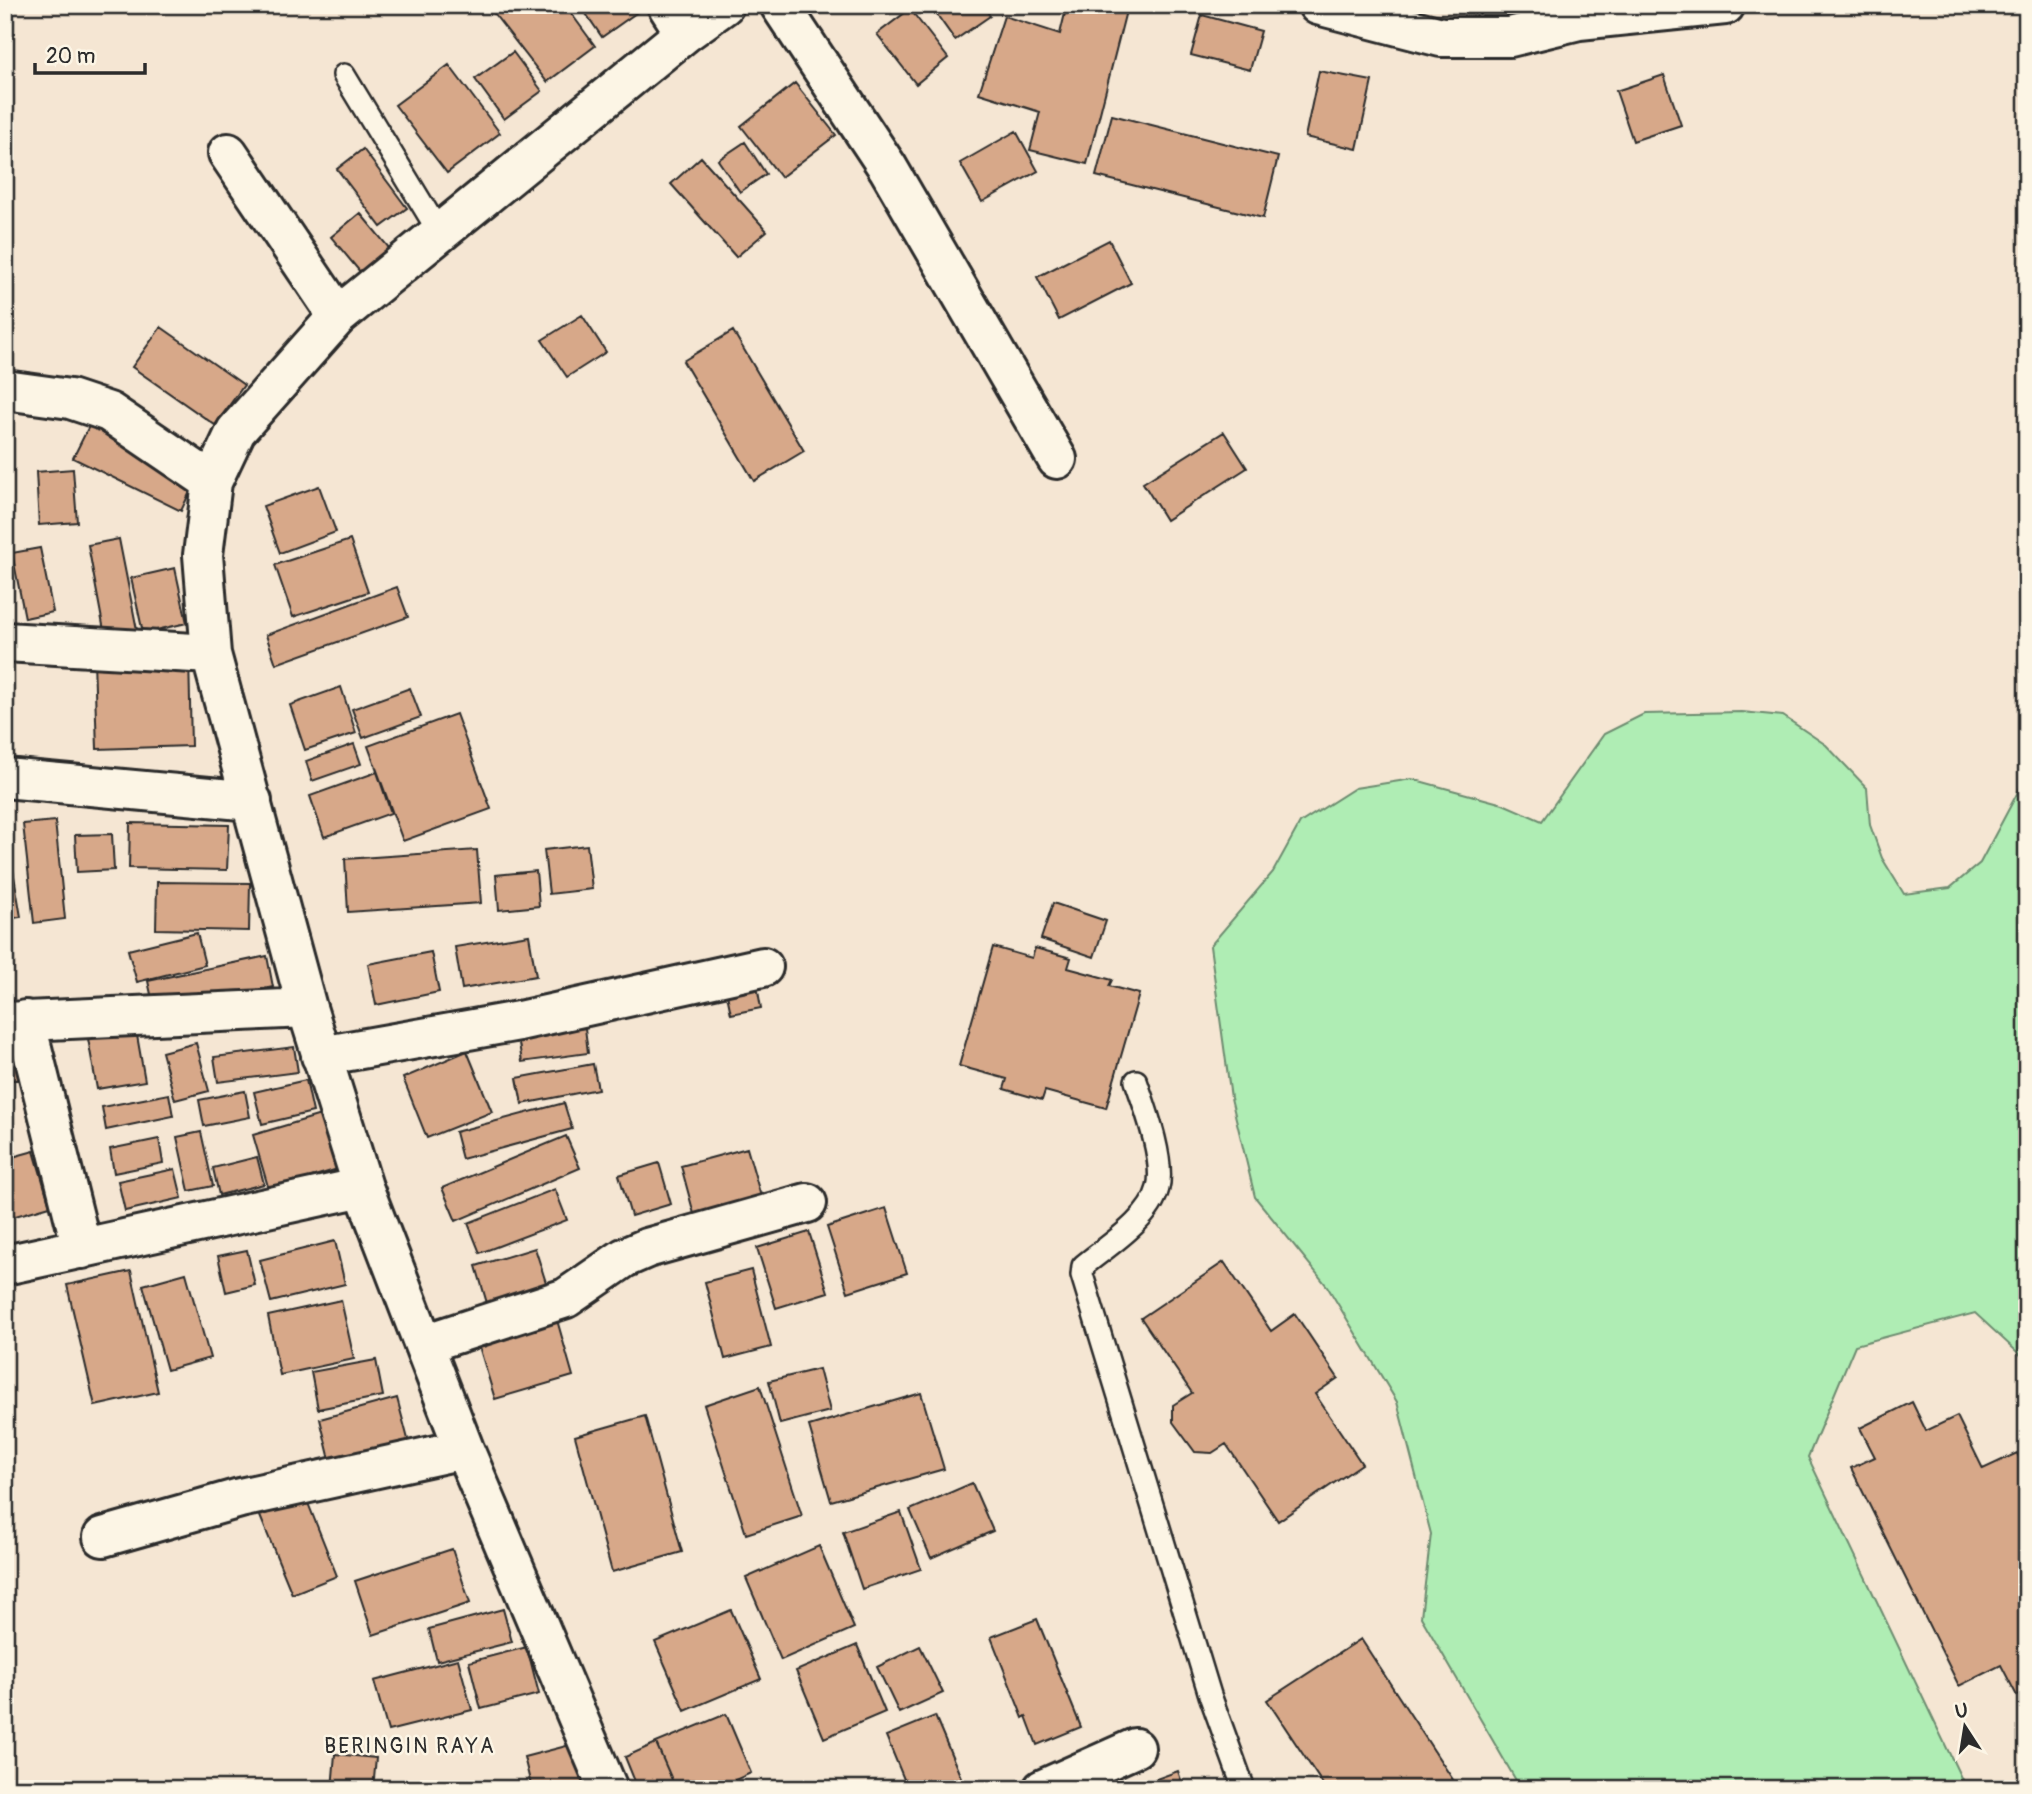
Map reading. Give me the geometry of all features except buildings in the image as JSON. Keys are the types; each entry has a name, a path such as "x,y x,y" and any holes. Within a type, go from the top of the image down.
{"street":[{"path":"608,1789 464,1449 363,1187 307,1008 211,654 203,555 212,482 236,431 338,316 439,232 676,19 724,5"},
{"path":"780,5 888,168 1057,459"},
{"path":"1318,5 1441,37 1510,37 1579,20 1725,5"},
{"path":"228,153 338,316"},
{"path":"5,390 70,399 109,412 212,482"},
{"path":"5,642 211,654"},
{"path":"5,778 252,801"},
{"path":"321,1056 519,1021 763,967"},
{"path":"82,1249 15,1021 307,1008"},
{"path":"5,1265 363,1187"},
{"path":"424,1344 565,1298 624,1258 647,1248 807,1203"},
{"path":"103,1537 240,1498 464,1449"},
{"path":"1043,1789 1135,1748"}],"lane":[{"path":"344,75 439,232"},
{"path":"1136,1081 1154,1134 1159,1186 1150,1205 1135,1222 1083,1266 1082,1275 1210,1695 1244,1789"}],"green space":[{"path":"1742,712 1783,716 1826,745 1867,788 1870,825 1882,858 1904,894 1950,888 1980,863 2027,775 2027,1361 1975,1313 1855,1345 1808,1457 1963,1782 1980,1789 1521,1789 1421,1617 1431,1534 1397,1402 1327,1286 1255,1197 1231,1098 1210,946 1273,872 1300,823 1355,788 1412,779 1503,804 1542,821 1604,734 1644,714"}],"district":[{"name":"BERINGIN RAYA","path":"410,1746"}]}
